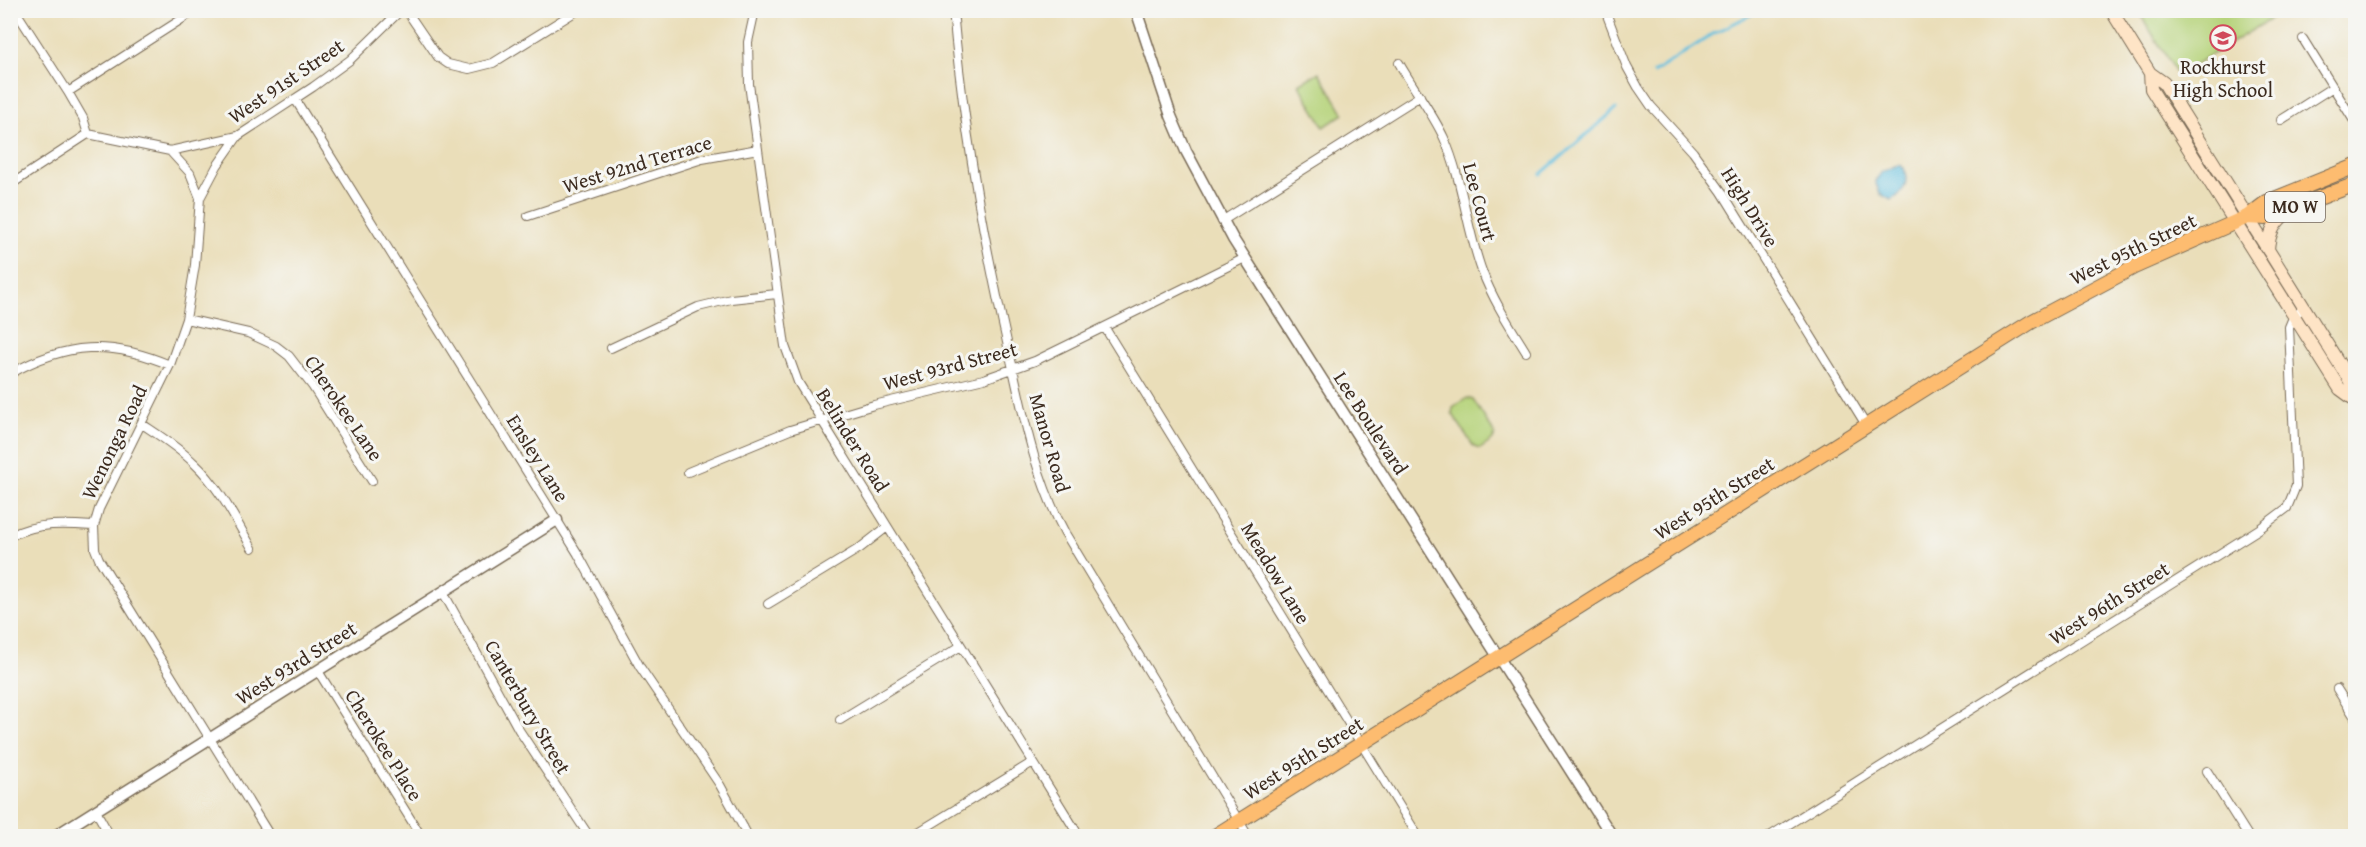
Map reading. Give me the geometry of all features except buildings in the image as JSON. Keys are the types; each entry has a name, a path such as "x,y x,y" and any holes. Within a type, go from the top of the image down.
{"main road":[{"path":"2111,10 2150,73 2151,89 2241,220 2299,311"},
{"name":"MO W","path":"2241,220 2267,202 2355,166"},
{"name":"MO W","path":"2241,220 2266,218 2355,184"},
{"path":"2268,250 2270,232 2274,225 2293,208"},
{"name":"West 95th Street","path":"1215,837 1866,425 2070,300 2134,267 2241,220"},
{"path":"2241,220 2268,250 2340,388 2354,399"}],"street":[{"path":"10,185 88,134 83,118 68,92 15,10"},
{"path":"68,92 196,10"},
{"path":"404,10 438,57 448,64 469,69 492,63 578,10"},
{"name":"West 91st Street","path":"88,134 170,150 238,136 350,60 404,10"},
{"name":"Belinder Road","path":"755,10 747,42 747,62 777,294 789,363 821,420 1079,837"},
{"name":"Manor Road","path":"953,10 963,111 975,192 1032,449 1052,508 1248,837"},
{"name":"Lee Boulevard","path":"1136,10 1174,123 1200,181 1222,220 1612,837"},
{"name":"High Drive","path":"1605,10 1627,67 1638,87 1651,106 1683,140 1709,173 1866,425"},
{"path":"2303,39 2355,124"},
{"name":"Lee Court","path":"1399,63 1443,137 1458,174 1472,238 1482,270 1526,352"},
{"path":"2281,120 2332,87"},
{"path":"1222,220 1420,96"},
{"name":"Ensley Lane","path":"295,99 557,520 664,706 720,785 748,837"},
{"name":"Wenonga Road","path":"238,136 217,166 200,198 195,265 186,319 170,365 99,509 94,526 95,549 270,837"},
{"name":"West 92nd Terrace","path":"528,216 702,159 758,149"},
{"path":"170,150 190,173 200,198"},
{"name":"West 93rd Street","path":"688,472 740,449 821,420 984,379 1035,361 1245,258"},
{"path":"611,348 698,307 730,299 777,294"},
{"name":"West 96th Street","path":"1770,837 2259,529 2287,508 2292,500 2297,474 2289,327 2299,311"},
{"name":"Cherokee Lane","path":"186,319 248,333 276,346 289,356 309,381 372,481"},
{"name":"Meadow Lane","path":"1106,328 1418,837"},
{"path":"10,374 49,355 71,349 95,347 138,353 170,365"},
{"path":"141,424 177,447 196,464 209,480 252,548"},
{"name":"West 93rd Street","path":"55,837 557,520"},
{"path":"10,536 32,527 49,524 94,526"},
{"path":"768,604 860,548 887,527"},
{"name":"Canterbury Street","path":"443,592 519,730 589,837"},
{"path":"840,720 961,646"},
{"name":"Cherokee Place","path":"318,671 422,837"},
{"path":"2337,689 2355,719"},
{"path":"912,837 1033,762"},
{"path":"2207,771 2248,837"},
{"path":"96,811 110,837"}],"green space":[{"path":"2138,11 2284,11 2178,75"},
{"path":"1319,72 1344,114 1324,127 1299,84"},
{"path":"1467,398 1473,400 1495,434 1493,440 1480,449 1474,447 1452,413 1453,408"}],"water":[{"path":"1899,165 1904,168 1906,183 1902,191 1891,200 1880,194 1875,181 1882,172"}],"waterway":[{"path":"1653,73 1713,34 1760,10"},
{"path":"1541,174 1616,109"}],"place":[{"name":"Rockhurst High School","path":"2223,38"}]}
